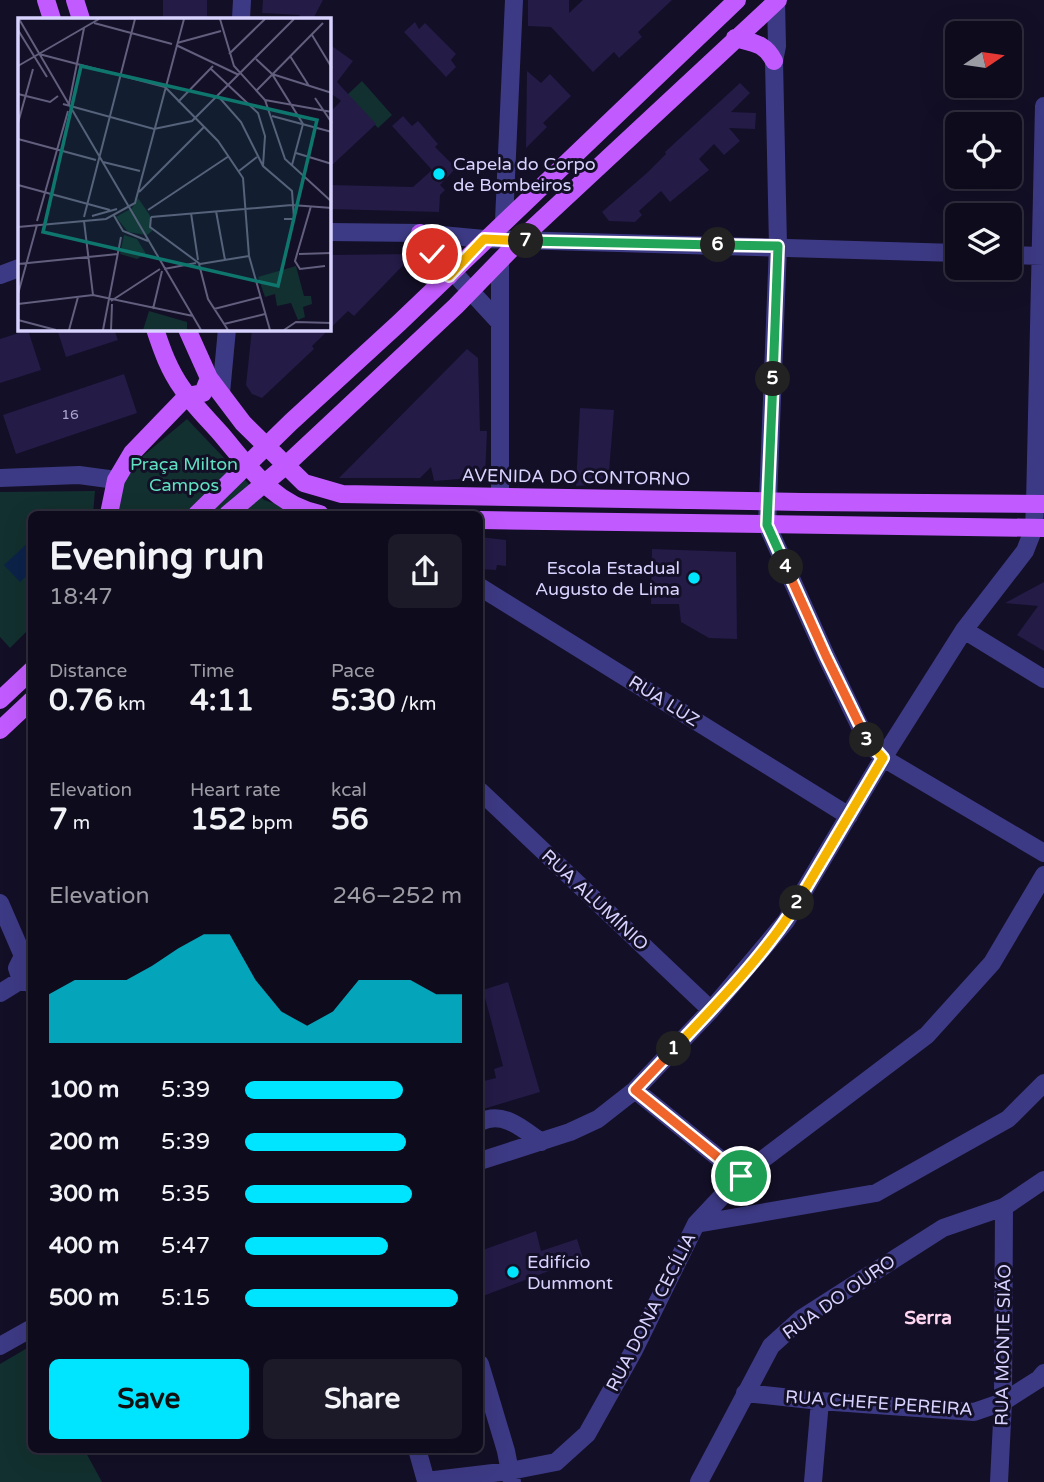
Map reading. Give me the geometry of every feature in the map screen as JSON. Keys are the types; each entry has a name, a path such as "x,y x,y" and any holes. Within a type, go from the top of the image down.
{"main road":[{"path":"46,0 52,18"},
{"path":"75,0 81,18"},
{"path":"200,511 265,446 451,274 484,239 737,0"},
{"path":"232,511 285,466 471,291 520,240 777,1"},
{"path":"735,38 769,50 774,61"},
{"path":"420,233 451,274"},
{"path":"156,331 165,360 187,396 264,484 306,511"},
{"name":"AVENIDA DO CONTORNO","path":"188,331 209,378 243,423 304,484 342,494 1040,504"},
{"path":"110,511 116,480 132,453 187,396 203,393 209,378"},
{"path":"483,520 1039,528"},
{"path":"0,699 28,674"},
{"path":"0,730 28,705"}],"street":[{"path":"241,18 242,0"},
{"path":"504,221 514,0"},
{"path":"777,1 777,46 774,61 778,246 767,525 866,740 883,758 1044,853"},
{"path":"483,1160 541,1142 598,1119 635,1090 711,1010 786,920 964,630 1025,551 1039,528 1044,106"},
{"path":"331,232 420,233 558,242 945,253"},
{"path":"1022,255 1042,256"},
{"path":"500,261 500,496"},
{"path":"0,275 18,268"},
{"path":"451,274 471,291 500,323"},
{"path":"221,393 228,331"},
{"path":"0,478 79,475 116,480"},
{"name":"RUA LUZ","path":"483,589 849,816"},
{"path":"964,630 1044,679"},
{"name":"RUA ALUMÍNIO","path":"483,794 711,1010"},
{"name":"RUA DONA CECÍLIA","path":"418,1453 426,1481 511,1477 556,1462 587,1434 634,1350 696,1224 741,1176 927,1035 992,963 1044,875"},
{"path":"0,903 27,955 17,968 28,986 0,993"},
{"path":"696,1224 876,1193 1008,1119 1044,1083"},
{"path":"635,1090 741,1176"},
{"path":"483,1121 502,1118 519,1125 541,1142"},
{"name":"RUA DO OURO","path":"699,1482 771,1346 802,1318 943,1228 1004,1207 1044,1180"},
{"name":"RUA MONTE SIÃO","path":"999,1482 1003,1402 1004,1207"},
{"path":"0,1346 28,1330"},
{"name":"RUA CHEFE PEREIRA","path":"745,1393 974,1412 1003,1402 1044,1373"},
{"path":"483,1375 511,1477"},
{"path":"813,1482 820,1401"}],"green space":[{"path":"362,81 392,115 378,128 347,95"},
{"name":"Praça Milton Campos","path":"187,419 264,500 298,511 115,511 123,485 137,461"},
{"path":"95,491 93,511 28,511 28,630 10,648 0,637 0,492"},
{"path":"28,1348 28,1453 86,1453 102,1482 0,1482 0,1364"}],"water":[{"path":"28,543 28,575 20,582 4,565"}],"building":[{"path":"163,0 207,0 207,18 163,18"},
{"path":"263,0 323,0 314,18 262,13"},
{"path":"528,0 569,0 569,13 583,0 672,0 638,32 642,37 619,58 614,52 593,72 551,27 528,26"},
{"path":"415,22 419,29 425,23 456,54 451,60 456,67 446,77 404,32"},
{"path":"331,45 353,61 337,82 376,124 331,166 331,111 341,101 331,94"},
{"path":"527,71 541,83 550,74 571,96 543,123 547,127 526,148"},
{"path":"740,83 750,93 731,112 756,113 755,129 729,128 740,141 724,155 714,144 699,159 709,170 670,202 661,191 639,211 642,215 635,222 609,221 602,212 648,172 665,152"},
{"path":"403,116 412,126 418,121 438,144 435,147 456,168 440,185 445,190 440,195 439,212 331,209 331,185 413,187 432,170 392,126"},
{"path":"414,254 354,316 348,311 331,328 331,255"},
{"path":"28,331 41,370 0,383 0,339"},
{"path":"58,331 115,331 118,340 66,357"},
{"path":"252,331 327,331 312,346 314,349 262,398 252,394 246,385"},
{"path":"467,349 478,358 480,431 487,431 485,477 434,481 431,467 420,478 339,478"},
{"path":"124,374 137,413 16,454 3,415"},
{"path":"580,408 614,410 608,484 576,486"},
{"path":"483,537 506,540 506,566 497,565 496,570 483,569"},
{"name":"Escola Estadual Augusto de Lima","path":"652,549 736,552 737,639 709,638 681,622 679,604 651,604"},
{"path":"1044,582 1044,651 1017,635 1038,606 1005,603"},
{"path":"508,982 540,1092 483,1109 483,1081 496,1078 494,1069 503,1066 483,990"},
{"name":"Edifício Dummont","path":"536,1231 541,1251 577,1239 583,1258 483,1296 483,1250"}],"place":[{"name":"Capela do Corpo de Bombeiros","path":"439,174"},
{"name":"Escola Estadual Augusto de Lima","path":"694,578"},
{"name":"Edifício Dummont","path":"513,1272"}],"district":[{"name":"Serra","path":"928,1317"}],"route":[{"path":"432,254 449,276 484,239 778,246 767,525 866,740 883,758 786,920 711,1010 635,1090 741,1176"}]}
